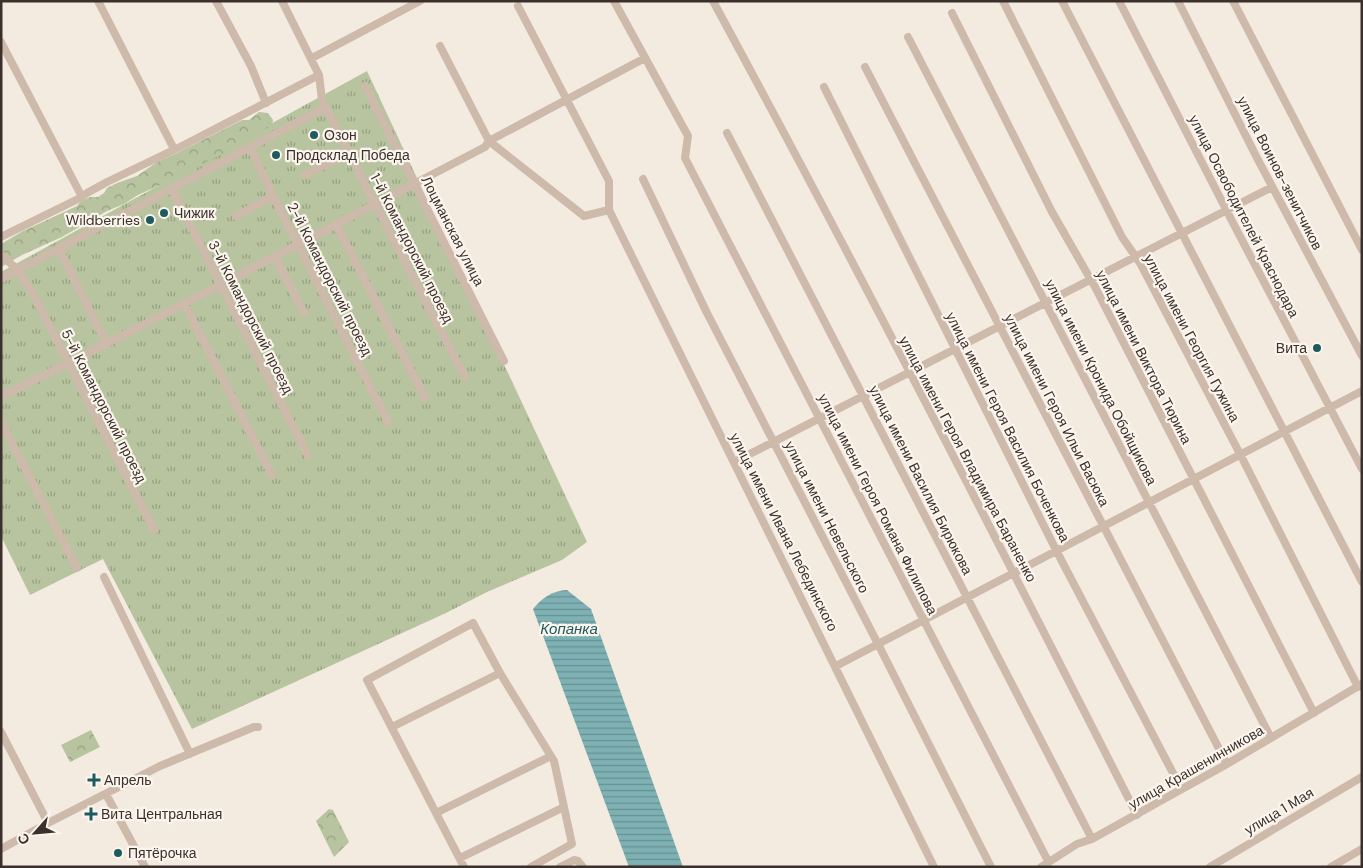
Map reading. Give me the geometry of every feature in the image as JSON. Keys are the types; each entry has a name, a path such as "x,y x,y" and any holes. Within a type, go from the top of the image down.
{"street":[{"path":"98,1 174,149"},
{"path":"216,1 250,66 266,103"},
{"name":"1-й Командорский проезд","path":"282,1 319,75 322,100 465,377"},
{"path":"312,58 420,1"},
{"path":"1,397 485,147 488,141 645,58 614,1"},
{"name":"улица имени Героя Владимира Бараненко","path":"713,1 1014,573 1137,814"},
{"name":"улица имени Георгия Гужина","path":"1003,1 1114,222 1136,257 1360,686"},
{"path":"1062,1 1362,582"},
{"name":"улица Освободителей Краснодара","path":"1119,1 1226,210 1362,468"},
{"name":"улица Воинов-зенитчиков","path":"1178,1 1272,187 1362,356"},
{"path":"1233,1 1362,250"},
{"path":"440,46 488,141 584,216 609,210 609,181 518,6"},
{"name":"улица имени Виктора Тюрина","path":"952,13 1052,212 1091,280 1314,713"},
{"name":"улица имени Кронида Обойщикова","path":"908,37 1271,738"},
{"path":"1,42 82,197"},
{"name":"улица имени Героя Романа Филипова","path":"645,58 688,136 685,158 1048,862"},
{"name":"улица имени Героя Ильи Васюка","path":"865,67 1227,764"},
{"path":"1,237 319,75"},
{"name":"Лоцманская улица","path":"365,86 504,361"},
{"name":"улица имени Героя Василия Боченкова","path":"824,87 1056,550 1174,775"},
{"path":"1,279 326,107"},
{"name":"улица имени Василия Бирюкова","path":"727,133 1092,840"},
{"name":"2-й Командорский проезд","path":"250,147 388,422"},
{"path":"305,175 349,153"},
{"name":"улица имени Невельского","path":"643,179 706,311 991,867"},
{"path":"734,462 1272,187"},
{"name":"3-й Командорский проезд","path":"172,189 308,456"},
{"path":"236,216 273,196"},
{"name":"улица имени Ивана Лебединского","path":"609,210 934,867"},
{"path":"336,224 425,398"},
{"path":"61,253 106,343"},
{"name":"5-й Командорский проезд","path":"1,255 18,270 32,292 154,530"},
{"path":"275,256 304,312"},
{"path":"184,303 272,475"},
{"path":"836,666 1362,391"},
{"path":"1,422 77,568"},
{"path":"104,577 190,754"},
{"path":"464,867 367,680 473,623 500,673 554,761 572,844 532,867"},
{"path":"392,727 500,673"},
{"name":"улица Крашенинникова","path":"1040,867 1076,844 1092,840 1227,764 1360,686"},
{"path":"1,849 160,766 258,727"},
{"path":"1,732 48,823"},
{"path":"436,813 551,756"},
{"name":"улица 1 Мая","path":"1210,867 1362,777"},
{"path":"106,794 145,867"},
{"path":"460,858 564,807"},
{"path":"1331,867 1362,849"},
{"path":"560,867 574,860 580,864"}],"green space":[{"path":"367,71 587,542 562,560 487,592 446,613 192,729 103,559 30,595 1,536 1,272"},
{"path":"259,112 268,113 273,120 272,125 228,151 138,195 62,237 22,255 1,267 1,244 23,231 77,206 80,202 90,197 98,197 107,188 137,176 157,162 242,120 249,120"},
{"path":"91,730 100,747 70,762 61,745"},
{"path":"329,809 333,810 349,842 334,857 316,821"}],"water":[{"name":"Копанка","path":"567,590 591,609 683,867 629,867 533,609 548,595"}],"place":[{"name":"Озон","path":"314,135"},
{"name":"Продсклад Победа","path":"276,155"},
{"name":"Чижик","path":"164,213"},
{"name":"Wildberries","path":"150,220"},
{"name":"Вита","path":"1317,348"},
{"name":"Апрель","path":"94,780"},
{"name":"Вита Центральная","path":"91,814"},
{"name":"Пятёрочка","path":"118,853"}]}
